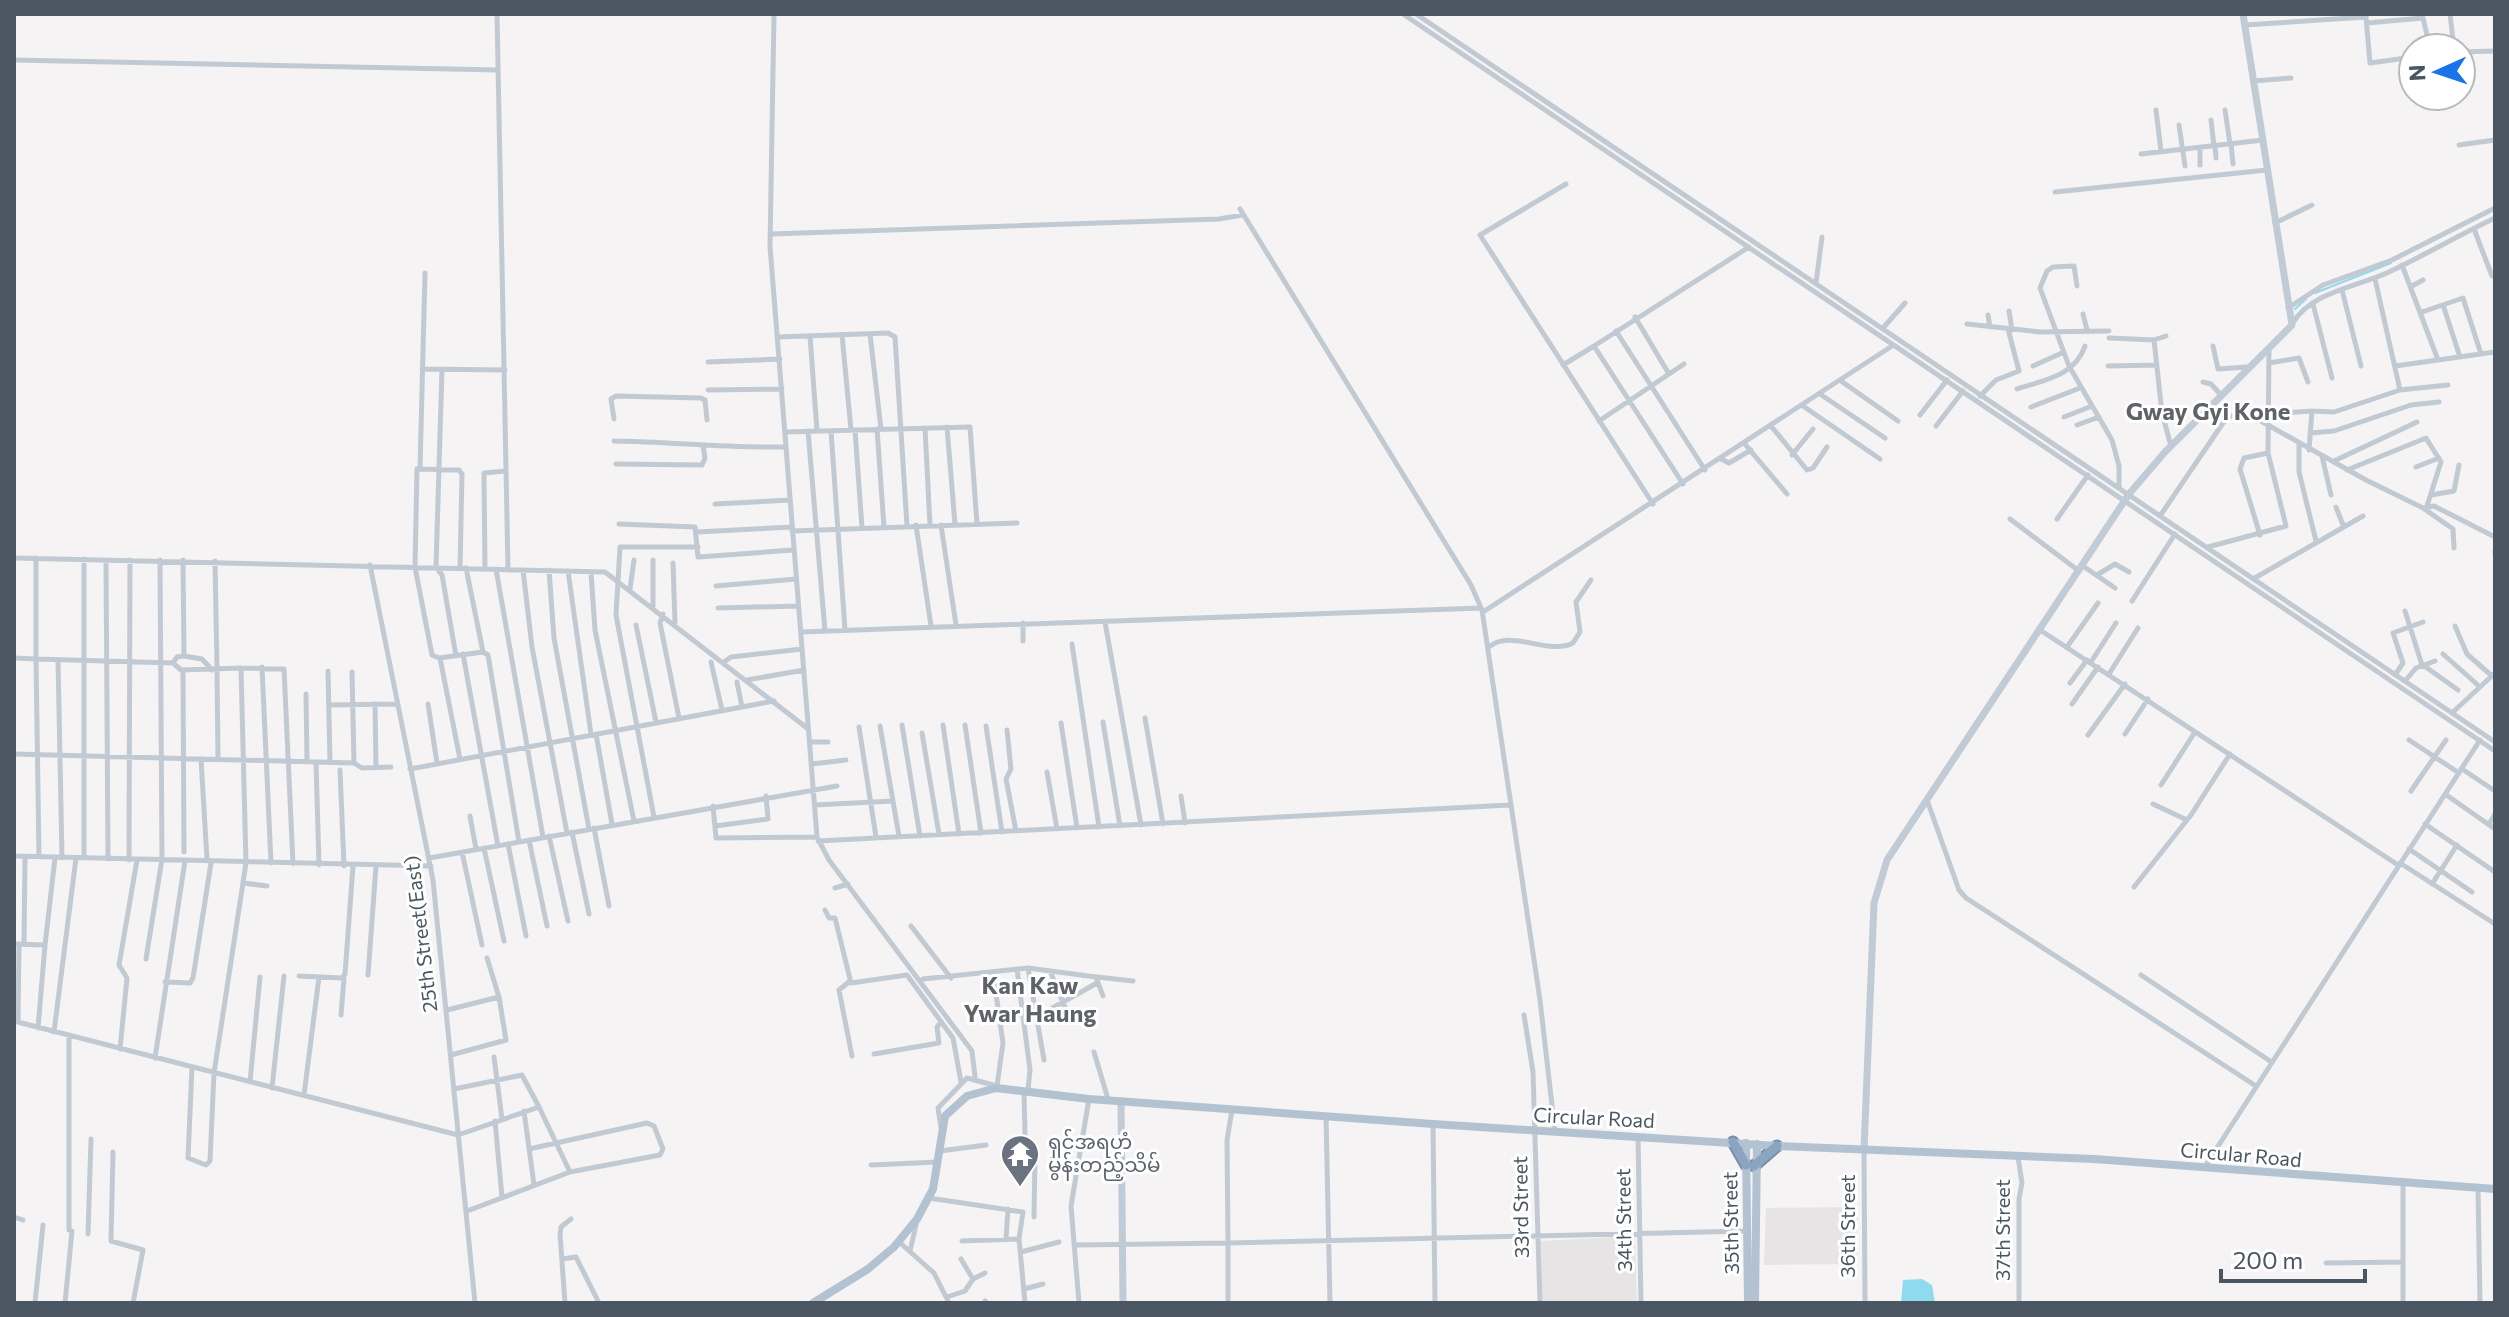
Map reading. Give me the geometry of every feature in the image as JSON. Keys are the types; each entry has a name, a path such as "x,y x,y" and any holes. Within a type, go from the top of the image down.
{"highway":[{"path":"1733,1142 1750,1166 1777,1146"}],"main road":[{"name":"Circular Road","path":"941,1128 949,1110 967,1096 1001,1087 1089,1099 1433,1124 1777,1146 2018,1157 2495,1189"},
{"path":"813,1303 868,1269 917,1219 929,1198 939,1162 941,1128"},
{"name":"35th Street","path":"1746,1143 1750,1166 1755,1303"},
{"name":"35th Street","path":"1750,1166 1757,1144"},
{"name":"35th Street","path":"1748,1303 1746,1231 1750,1209"}],"street":[{"path":"497,14 508,570"},
{"path":"774,14 771,234 785,447 818,839 972,1051 975,1077"},
{"path":"1403,14 1892,346 2119,488 2175,534 2449,714"},
{"path":"1416,14 1883,328 2088,475 2160,516 2228,566 2253,579 2405,681 2495,751"},
{"path":"2243,14 2287,309 2292,325"},
{"path":"2367,18 2372,64 2397,60"},
{"path":"2245,25 2423,18 2426,32"},
{"path":"14,60 498,70"},
{"path":"2254,81 2291,78"},
{"path":"2156,110 2161,151"},
{"path":"2225,110 2233,164"},
{"path":"2211,120 2216,158"},
{"path":"2179,125 2185,166"},
{"path":"2141,154 2263,140"},
{"path":"2459,145 2495,140"},
{"path":"2200,147 2200,165"},
{"path":"2055,192 2267,170"},
{"path":"1566,184 1480,235 1653,504"},
{"path":"2275,223 2312,205"},
{"path":"2287,309 2323,285 2392,260 2495,208"},
{"path":"771,234 1219,219 1241,212 1471,585 1482,610 1540,1000 1555,1132"},
{"path":"1864,1150 1876,888 1897,840 2127,497 2247,367 2313,304 2375,279 2495,219"},
{"path":"2474,229 2491,276"},
{"path":"1816,283 1822,237"},
{"path":"1563,365 1749,247"},
{"path":"2402,265 2438,360"},
{"path":"2077,286 2074,266 2053,267 2044,275 2041,293 2071,369 2118,456 2119,488"},
{"path":"420,469 425,273"},
{"path":"2375,279 2400,390"},
{"path":"2412,286 2423,280"},
{"path":"2342,290 2361,366"},
{"path":"2422,312 2463,298 2481,354"},
{"path":"1883,328 1905,303"},
{"path":"2313,304 2332,378"},
{"path":"2443,304 2460,357"},
{"path":"1980,396 1996,380 2019,371 2009,311"},
{"path":"2083,314 2087,330"},
{"path":"1988,315 1990,327"},
{"path":"1635,317 1669,374"},
{"path":"1967,324 2010,329 2087,330 2154,340 2166,336"},
{"path":"1616,331 1705,470"},
{"path":"778,337 892,333 895,337 907,526"},
{"path":"870,334 884,527"},
{"path":"842,335 862,528"},
{"path":"810,336 817,431"},
{"path":"2154,340 2162,413 2171,446"},
{"path":"1594,346 1683,484"},
{"path":"801,632 1482,610 1653,504 1892,346"},
{"path":"2017,389 2071,369 2080,361 2085,346"},
{"path":"2213,346 2218,369 2247,367"},
{"path":"2207,548 2281,530 2286,523 2268,453 2269,347"},
{"path":"2033,366 2064,352"},
{"path":"2395,366 2495,352"},
{"path":"2269,363 2299,358 2308,382"},
{"path":"708,362 780,359"},
{"path":"1599,421 1684,364"},
{"path":"2108,366 2157,365"},
{"path":"422,369 505,370"},
{"path":"442,369 436,567 442,575 456,656"},
{"path":"1920,415 1947,380"},
{"path":"1841,381 1898,421"},
{"path":"2203,382 2211,384 2221,395"},
{"path":"2268,414 2334,412 2400,390 2448,385"},
{"path":"2031,407 2080,388"},
{"path":"708,390 782,389"},
{"path":"1936,426 1963,391"},
{"path":"1820,394 1885,438"},
{"path":"614,419 611,399 616,396 701,398 705,400 707,420"},
{"path":"2310,433 2334,431 2411,405 2439,402"},
{"path":"1803,406 1880,459"},
{"path":"2064,417 2092,406"},
{"path":"2309,450 2312,411"},
{"path":"2160,516 2231,416 2250,415 2309,450 2425,508 2453,529 2454,548"},
{"path":"2077,425 2099,417"},
{"path":"2333,462 2417,422"},
{"path":"1771,426 1792,455 1809,470 1827,447"},
{"path":"947,427 955,524"},
{"path":"785,432 970,427 977,524"},
{"path":"925,428 930,525"},
{"path":"1792,455 1813,429"},
{"path":"808,431 825,631"},
{"path":"831,431 845,630"},
{"path":"2347,470 2423,438 2439,458 2440,467 2425,508"},
{"path":"614,441 785,447"},
{"path":"1744,443 1787,494"},
{"path":"2299,444 2299,472 2316,541"},
{"path":"616,464 702,465 705,458 703,446"},
{"path":"1721,459 1729,463 1751,450"},
{"path":"2260,535 2240,469 2244,458 2268,453"},
{"path":"2322,456 2331,495"},
{"path":"2416,467 2439,458"},
{"path":"2431,495 2454,491 2459,465"},
{"path":"483,652 463,568 462,474 459,470 417,469 415,567 432,655 439,658 483,652 488,655 519,842"},
{"path":"485,569 484,473 506,471"},
{"path":"2057,519 2088,475"},
{"path":"715,504 790,500"},
{"path":"2425,508 2434,506 2495,537"},
{"path":"2336,507 2343,525"},
{"path":"2253,579 2363,516"},
{"path":"2010,519 2081,569 2097,575 2115,588"},
{"path":"697,532 1017,523"},
{"path":"619,524 695,527 698,557 794,550"},
{"path":"916,525 931,626"},
{"path":"941,525 956,625"},
{"path":"2132,601 2175,534"},
{"path":"654,817 616,615 622,545 698,547"},
{"path":"14,558 605,572 775,701 808,730"},
{"path":"36,558 39,857"},
{"path":"84,559 84,858"},
{"path":"106,560 104,661 108,859"},
{"path":"129,860 130,560"},
{"path":"146,959 162,859 160,560"},
{"path":"183,560 184,656"},
{"path":"630,589 634,560"},
{"path":"653,560 653,607"},
{"path":"215,561 218,759"},
{"path":"673,563 675,624"},
{"path":"2097,575 2115,564 2129,572"},
{"name":"25th Street(East)","path":"370,565 431,866 475,1303"},
{"path":"496,569 546,837 568,921"},
{"path":"523,570 532,647 589,914"},
{"path":"549,570 552,619 572,738 609,906"},
{"path":"568,571 574,632 612,824"},
{"path":"591,572 595,630 634,821"},
{"path":"716,586 796,579"},
{"path":"1488,648 1499,641 1551,647 1573,643 1580,632 1576,602 1591,580"},
{"path":"2067,647 2098,603"},
{"path":"718,608 798,606"},
{"path":"2405,611 2422,665 2458,690"},
{"path":"663,614 660,623 679,718"},
{"path":"1105,622 1141,825"},
{"path":"2395,675 2403,663 2393,633 2423,622"},
{"path":"1023,623 1023,641"},
{"path":"2070,683 2116,623"},
{"path":"636,625 656,722"},
{"path":"2449,714 2493,674 2467,654 2455,626"},
{"path":"2109,674 2138,628"},
{"path":"2040,630 2495,924"},
{"path":"1072,644 1099,827"},
{"path":"724,662 731,657 802,649"},
{"path":"463,654 498,846"},
{"path":"2443,654 2480,687"},
{"path":"173,663 177,657 184,656 202,659 215,670"},
{"path":"14,658 173,663 183,670 284,669 293,864"},
{"path":"439,658 460,759"},
{"path":"38,1028 45,945 58,858 58,660"},
{"path":"2405,681 2411,671 2435,661"},
{"path":"711,662 722,710"},
{"path":"262,667 271,863"},
{"path":"2072,704 2098,667"},
{"path":"192,1067 188,1158 206,1165 210,1161 214,1073 246,863 241,668"},
{"path":"183,670 184,852"},
{"path":"747,680 804,670"},
{"path":"328,671 330,762"},
{"path":"352,672 354,763"},
{"path":"737,682 742,707"},
{"path":"2088,735 2125,684"},
{"path":"306,694 307,762"},
{"path":"2125,734 2148,699"},
{"path":"410,769 775,701"},
{"path":"375,704 376,767"},
{"path":"329,705 397,704"},
{"path":"428,704 437,763"},
{"path":"1145,718 1163,824"},
{"path":"1103,722 1120,826"},
{"path":"1061,723 1077,828"},
{"path":"2462,724 2495,742"},
{"path":"902,725 920,836"},
{"path":"943,725 959,834"},
{"path":"965,725 981,833"},
{"path":"880,726 899,836"},
{"path":"986,726 1002,832"},
{"path":"859,727 876,837"},
{"path":"1007,730 1011,769 1006,779 1016,831"},
{"path":"2161,785 2195,732"},
{"path":"922,733 939,834"},
{"path":"2409,740 2495,791"},
{"path":"2411,791 2446,740"},
{"path":"2204,1169 2270,1061 2480,740"},
{"path":"810,742 828,742"},
{"path":"14,754 330,762 354,763 362,768 391,767"},
{"path":"2134,887 2187,820 2230,754"},
{"path":"201,759 207,859 211,863"},
{"path":"812,764 846,760"},
{"path":"315,762 319,865"},
{"path":"340,770 344,866"},
{"path":"1047,772 1057,829"},
{"path":"429,858 766,796 837,786"},
{"path":"2445,794 2495,829"},
{"path":"715,826 768,819 766,796"},
{"path":"1181,796 1185,823"},
{"path":"1926,796 1959,890 1966,898 2256,1086"},
{"path":"815,805 893,801"},
{"path":"2153,804 2187,820"},
{"path":"713,806 717,838 818,839 1510,805"},
{"path":"2489,824 2495,814"},
{"path":"470,816 476,849"},
{"path":"2425,824 2495,872"},
{"path":"529,840 547,926"},
{"path":"508,844 526,936"},
{"path":"2432,884 2457,845"},
{"path":"484,848 504,941"},
{"path":"2409,849 2472,892"},
{"path":"462,852 482,945"},
{"path":"14,856 431,866"},
{"path":"25,857 16,1022 458,1135 539,1107"},
{"path":"54,1032 76,858"},
{"path":"120,1049 127,975 119,965 137,860"},
{"path":"155,1058 185,860"},
{"path":"165,982 192,982 211,863"},
{"path":"341,1015 353,866"},
{"path":"368,975 376,866"},
{"path":"243,883 267,886"},
{"path":"835,888 848,884"},
{"path":"825,910 829,918 835,918 850,981"},
{"path":"911,926 951,978"},
{"path":"19,944 45,945"},
{"path":"451,1055 506,1040 499,997 487,958"},
{"path":"922,979 1028,968 1097,980 1133,981"},
{"path":"1028,968 1044,1060"},
{"path":"1017,969 1030,1070 1026,1090 1025,1136 1035,1153 1034,1217"},
{"path":"1049,970 1069,1017"},
{"path":"941,1128 938,1108 961,1082 975,1077 1001,1087 1003,1055 993,973"},
{"path":"852,1056 839,990 850,981 907,975 953,1038 961,1082"},
{"path":"2141,975 2270,1061"},
{"path":"272,1088 284,976"},
{"path":"299,976 344,977"},
{"path":"250,1082 260,977"},
{"path":"304,1095 319,977"},
{"path":"1097,980 1103,996"},
{"path":"999,1017 1038,1013 1064,1003 1097,980"},
{"path":"447,1010 499,997"},
{"name":"33rd Street","path":"1524,1015 1533,1072 1540,1303"},
{"path":"874,1054 939,1043 937,1027 941,1022"},
{"path":"65,1303 70,1231 69,1036"},
{"path":"1094,1052 1108,1100"},
{"path":"494,1057 502,1119"},
{"path":"454,1089 524,1075 570,1172"},
{"path":"1079,1303 1071,1206 1074,1173 1089,1099"},
{"path":"1121,1101 1123,1303"},
{"path":"1228,1303 1227,1140 1233,1109"},
{"path":"524,1110 534,1185"},
{"path":"1326,1115 1330,1303"},
{"path":"495,1121 502,1197"},
{"path":"467,1211 570,1172 660,1155 663,1149 654,1126 647,1123 529,1149"},
{"path":"1433,1124 1435,1303"},
{"name":"34th Street","path":"1638,1136 1641,1303"},
{"path":"88,1234 91,1139"},
{"path":"940,1151 986,1145"},
{"name":"36th Street","path":"1864,1150 1865,1303"},
{"path":"113,1152 111,1241 143,1250 133,1303"},
{"name":"37th Street","path":"2018,1157 2022,1183 2019,1199 2019,1303"},
{"path":"871,1165 939,1162"},
{"path":"2403,1182 2403,1303"},
{"path":"2478,1187 2480,1303"},
{"path":"929,1198 1023,1212 1019,1239 1025,1303"},
{"path":"1006,1239 1008,1209"},
{"path":"14,1217 23,1220"},
{"path":"565,1303 561,1227 571,1219"},
{"path":"910,1251 917,1219"},
{"path":"35,1303 43,1225"},
{"path":"1075,1245 1435,1240 1746,1231"},
{"path":"962,1241 1019,1239"},
{"path":"898,1241 934,1273 948,1300 965,1291 973,1279 985,1273"},
{"path":"1021,1252 1059,1242"},
{"path":"562,1259 576,1257 599,1303"},
{"path":"961,1259 973,1279"},
{"path":"2326,1263 2403,1262"},
{"path":"1024,1289 1043,1284"}],"shaded area":[{"path":"1858,1207 1857,1264 1764,1265 1766,1208"},
{"path":"1635,1236 1637,1303 1542,1303 1541,1241"}],"water":[{"path":"1922,1279 1932,1285 1935,1303 1901,1303 1903,1280"}],"waterway":[{"path":"2315,293 2391,263"},
{"path":"2295,309 2306,299"}],"place":[{"name":"ရှင်အရဟံ မွန်းတည့်သိမ်","path":"1020,1188"}],"district":[{"name":"Gway Gyi Kone","path":"2208,412"},
{"name":"Kan Kaw Ywar Haung","path":"1030,1000"}]}
